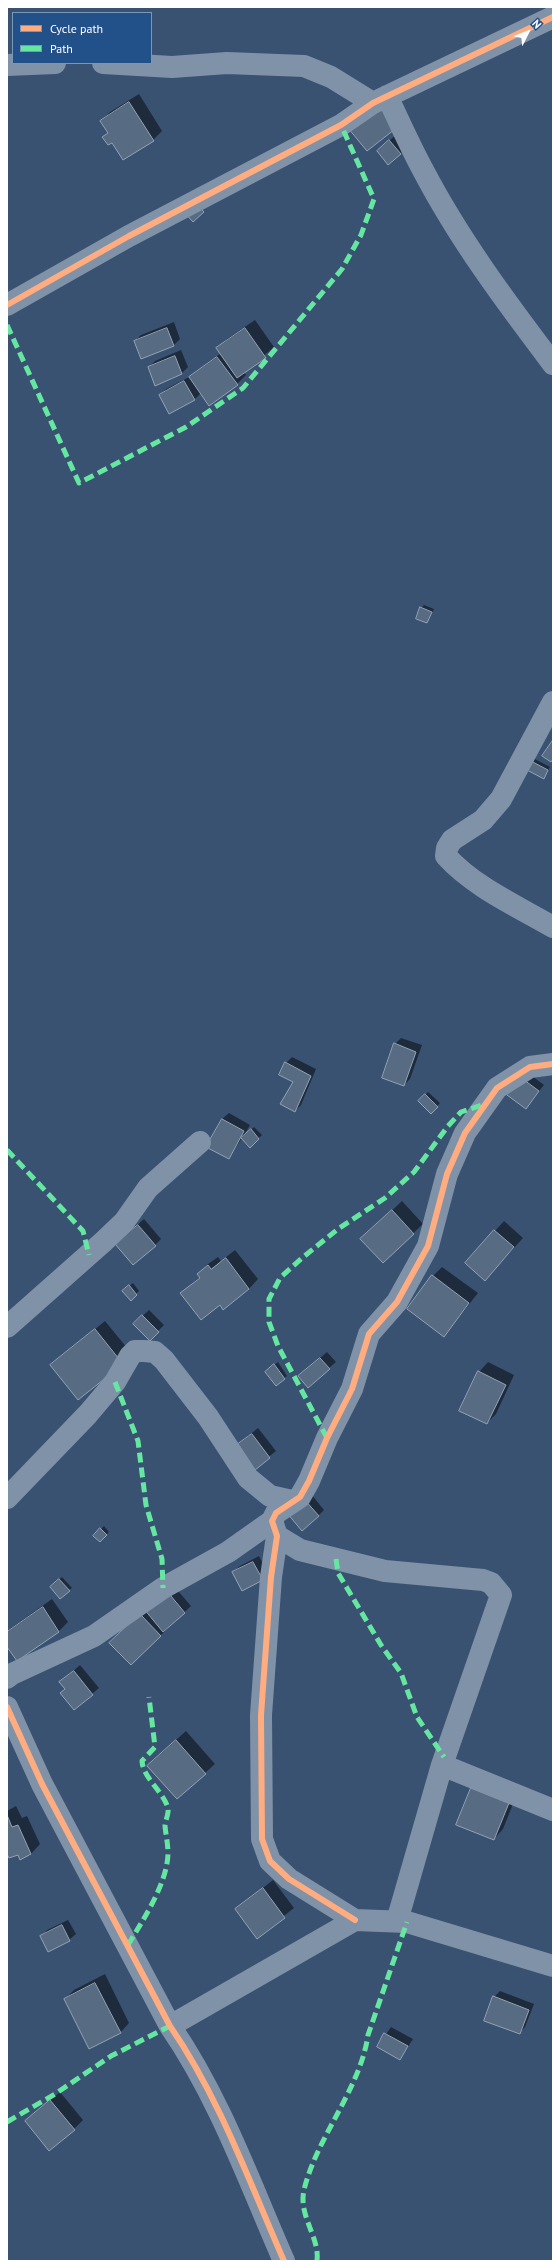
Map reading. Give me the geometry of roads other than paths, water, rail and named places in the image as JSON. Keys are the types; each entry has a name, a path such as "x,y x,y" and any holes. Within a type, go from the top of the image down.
{"street":[{"path":"7,305 136,232 342,125 380,100 553,17"},
{"path":"120,64 172,67 227,63 304,66 380,100 464,240 510,308 553,364"},
{"path":"7,65 31,64"},
{"path":"553,702 501,799 483,820 452,840 447,848 446,856 456,867 483,886 553,927"},
{"path":"553,1064 530,1068 497,1088 465,1133 447,1174 428,1246 397,1302 369,1334 352,1389 327,1438 310,1481 300,1497 276,1513 261,1715 262,1839 270,1861 289,1879 355,1920 407,1922 553,1966"},
{"path":"7,1327 124,1222 148,1188 200,1142"},
{"path":"7,1498 88,1414 115,1382 130,1356 135,1351 144,1351 155,1352 164,1360 208,1417 248,1478 270,1496 292,1501"},
{"path":"7,1678 12,1674 94,1636 163,1588 228,1552 275,1529"},
{"path":"275,1529 300,1550 385,1571 483,1580 491,1583 497,1588 501,1595 500,1602 442,1765 398,1921"},
{"path":"7,1707 42,1784 170,2026 193,2059 210,2093 284,2261"},
{"path":"442,1765 553,1810"},
{"path":"170,2026 355,1920"}]}
